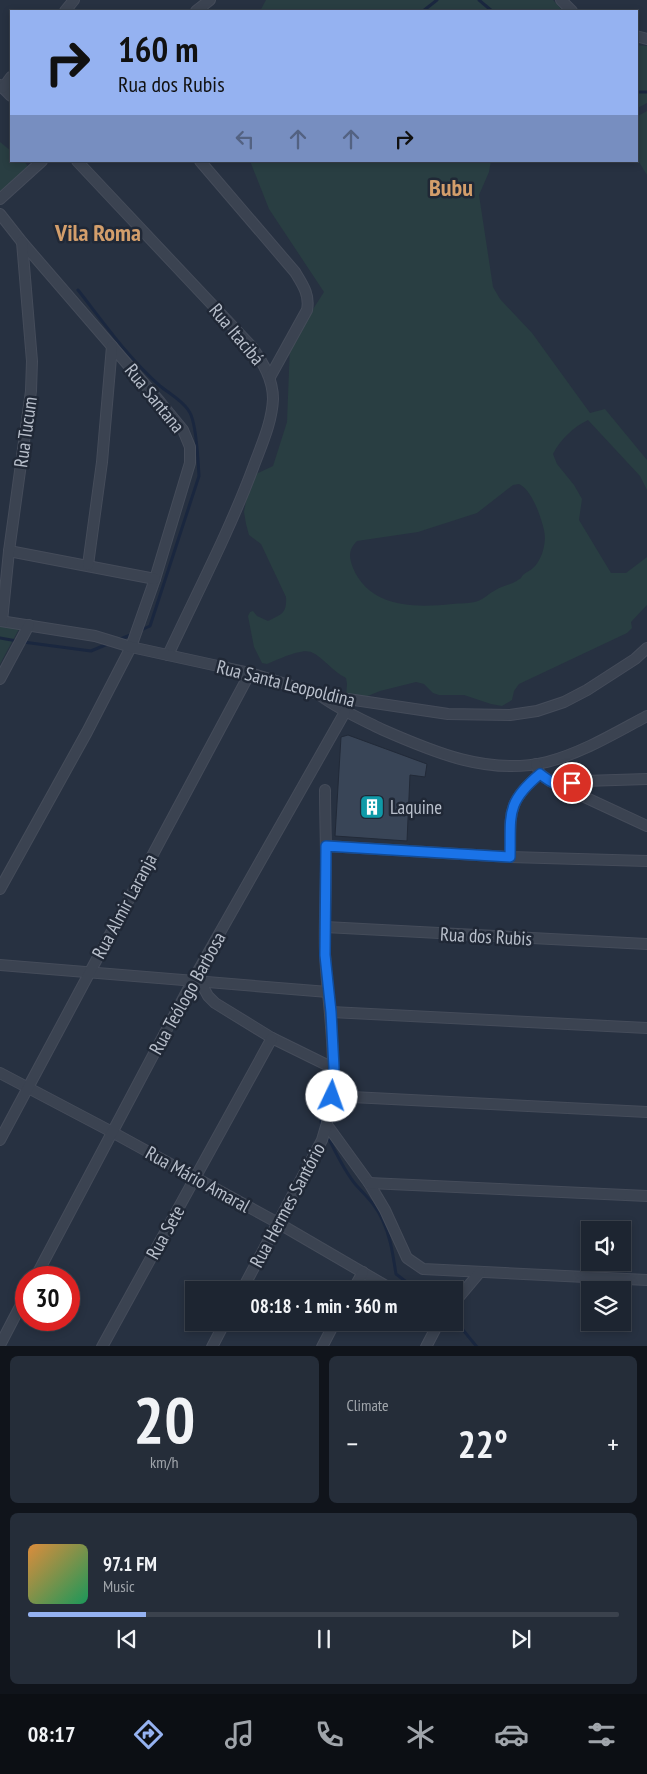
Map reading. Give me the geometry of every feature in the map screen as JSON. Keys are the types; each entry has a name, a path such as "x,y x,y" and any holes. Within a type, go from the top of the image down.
{"street":[{"path":"66,10 74,0"},
{"path":"197,10 210,0"},
{"path":"561,0 571,10"},
{"path":"0,199 41,162"},
{"name":"Rua Itacibá","path":"78,162 252,347 264,363 270,378 273,398 270,419 263,442 237,509 168,655"},
{"path":"201,162 295,272 306,290 309,302 307,310 270,378"},
{"name":"Rua Santana","path":"0,214 177,423 188,438 190,447 190,463 156,579 131,646 0,889"},
{"name":"Rua Tucum","path":"1,621 31,391 32,362 22,242"},
{"path":"88,565 102,462 112,346"},
{"path":"9,551 156,579"},
{"name":"Rua Santa Leopoldina","path":"1,621 95,636 168,655 250,673 320,695 448,714 510,715 537,711 564,702 587,690 635,659 647,648"},
{"path":"0,679 29,625"},
{"name":"Rua Almir Laranja","path":"0,1140 88,972 250,673"},
{"path":"320,695 345,712 420,746 471,763 503,766 536,764 565,756 647,716"},
{"name":"Rua Teólogo Barbosa","path":"41,1266 112,1132 345,712"},
{"path":"536,764 540,774 550,781 647,826"},
{"path":"510,857 511,812 522,790 540,774"},
{"path":"559,786 593,780 647,779"},
{"name":"Rua Hermes Santório","path":"247,1281 322,1140 327,1125 332,1096 334,1068 325,955 325,790"},
{"path":"326,846 510,857 647,861"},
{"name":"Rua dos Rubis","path":"325,927 647,944"},
{"path":"0,965 328,992"},
{"path":"197,981 215,1004 272,1038 334,1068"},
{"path":"331,1012 647,1028"},
{"name":"Rua Sete","path":"102,1346 272,1038"},
{"name":"Rua Mário Amaral","path":"0,1073 278,1223 378,1281"},
{"path":"332,1096 647,1112"},
{"path":"327,1125 369,1183 385,1210 407,1258 423,1269 647,1280"},
{"path":"369,1183 647,1196"},
{"path":"358,1281 363,1272"},
{"path":"463,1292 480,1272"},
{"path":"0,1345 15,1316"},
{"path":"212,1346 220,1331"},
{"path":"322,1346 330,1331"},
{"path":"426,1346 434,1331"}],"green space":[{"path":"266,0 553,0 562,10 261,10"},
{"path":"638,45 647,46 647,103 638,108"},
{"path":"647,111 647,175 638,160 638,116"},
{"path":"0,142 10,150 10,162 25,162 28,171 0,197"},
{"path":"250,162 491,162 489,172 479,195 493,287 500,299 532,333 590,413 605,409 647,460 647,490 640,476 588,420 568,434 553,454 557,464 574,485 582,499 579,520 611,573 626,573 647,557 647,605 631,622 632,628 627,633 519,684 514,691 512,700 502,706 464,695 439,695 433,693 424,684 416,682 380,691 358,700 346,696 346,678 319,657 307,651 289,655 267,664 262,663 254,647 248,616 253,611 257,616 268,621 280,615 285,607 286,597 261,544 249,535 244,512 256,474 273,466 287,422 290,345 324,292 269,209","holes":["519,484 528,492 541,518 544,530 545,540 541,556 536,565 520,579 497,589 480,600 468,603 423,606 395,602 382,598 370,591 353,568 350,554 352,547 357,541 418,532 477,513 513,485"]},
{"path":"0,626 20,627 0,664"}],"building":[{"name":"Laquine","path":"348,735 427,764 425,777 410,775 407,841 335,836 341,737"}],"waterway":[{"path":"424,10 437,0"},
{"path":"479,0 491,10"},
{"path":"638,92 647,92"},
{"path":"78,290 137,364 189,411 195,429 199,476 150,626 139,631"},
{"path":"118,640 133,634"},
{"path":"0,638 17,641"},
{"path":"23,642 91,651 110,643"},
{"path":"323,1127 321,1122 328,1077"},
{"path":"327,1135 348,1174 378,1210 390,1240 396,1274 405,1281"},
{"path":"463,1330 476,1346"}],"place":[{"name":"Laquine","path":"372,807"}],"district":[{"name":"Bubu","path":"451,187"},
{"name":"Vila Roma","path":"98,232"}],"route":[{"path":"332,1096 334,1068 325,955 326,846 510,857 511,812 522,790 540,774 559,786 572,783"}]}
